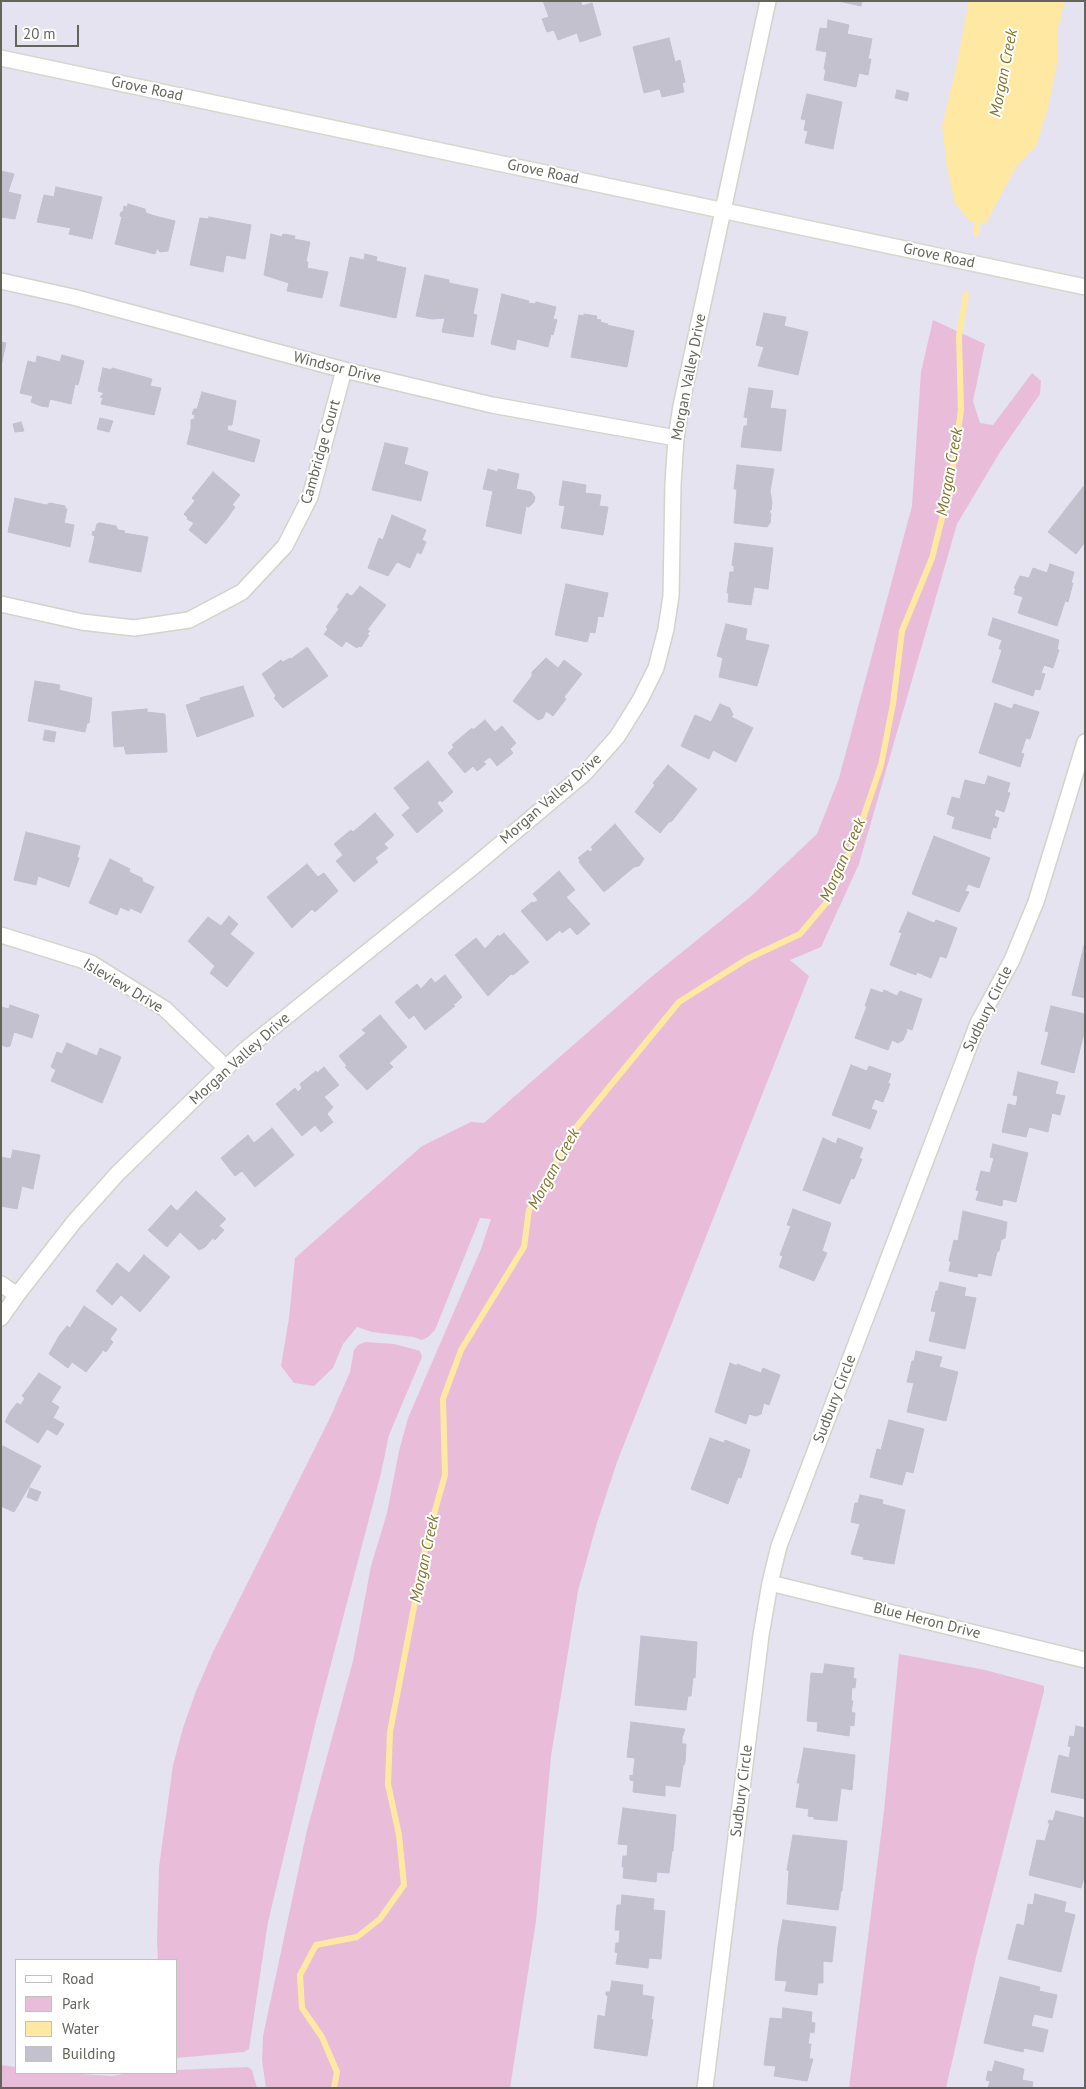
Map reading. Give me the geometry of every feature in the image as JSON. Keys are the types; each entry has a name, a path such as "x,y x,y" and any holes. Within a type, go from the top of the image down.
{"street":[{"name":"Morgan Valley Drive","path":"1,1318 17,1294 74,1222 118,1174 226,1068 246,1049 473,867 579,778 617,737 640,700 656,668 666,629 672,577 673,484 676,438 682,397 724,211 768,1"},
{"name":"Grove Road","path":"1,58 1085,288"},
{"name":"Windsor Drive","path":"1,281 73,297 344,370 504,408 676,438"},
{"name":"Cambridge Court","path":"1,604 82,622 134,628 188,620 242,592 285,546 310,497 344,370"},
{"name":"Sudbury Circle","path":"705,2088 761,1635 779,1546 972,1038 978,1023 1012,960 1036,902 1085,742"},
{"name":"Isleview Drive","path":"1,935 91,963 165,1009 226,1068"},
{"path":"1,1284 17,1294"},
{"name":"Blue Heron Drive","path":"770,1583 1085,1660"}],"green space":[{"path":"933,320 985,344 973,401 980,423 993,425 1032,373 1041,381 1040,394 1000,452 957,524 859,864 821,947 790,960 809,976 617,1462 597,1523 578,1591 551,1756 536,1921 510,2088 266,2088 262,2060 263,2036 307,1830 353,1661 371,1566 387,1513 399,1451 408,1418 481,1249 491,1219 480,1218 435,1330 428,1337 422,1340 413,1337 372,1332 357,1327 343,1344 333,1368 314,1386 294,1383 281,1366 289,1318 295,1258 422,1146 471,1122 484,1123 650,978 749,898 817,834 839,778 912,506 921,372"},
{"path":"365,1342 394,1344 420,1351 422,1357 389,1435 381,1473 316,1721 268,1922 249,2049 244,2052 178,2058 178,1959 158,1959 157,1942 159,1867 173,1765 196,1691 213,1652 329,1420 350,1372 354,1350 358,1345"},
{"path":"899,1654 985,1670 1044,1686 1044,1691 977,1953 946,2088 849,2088 884,1811"},
{"path":"1,2065 15,2067 15,2074 112,2076 123,2074 178,2074 178,2070 248,2067 252,2070 257,2088 1,2088"}],"water":[{"path":"969,1 1065,1 1058,28 1058,59 1048,108 1036,146 1016,167 986,223 970,221 955,204 947,167 942,126"}],"building":[{"path":"543,1 581,1 582,6 592,3 601,35 580,42 577,33 558,40 554,30 547,32 542,19 549,17"},
{"path":"838,1 862,1 861,6"},
{"path":"828,20 849,25 847,34 872,39 868,59 871,59 868,75 859,73 856,87 824,80 827,52 816,50 820,28 827,29"},
{"path":"669,38 675,62 680,60 685,82 682,83 684,92 662,97 660,89 644,93 633,47"},
{"path":"897,90 909,93 907,101 895,98"},
{"path":"807,94 842,102 833,149 805,143 808,131 804,130 806,120 801,119"},
{"path":"1,171 14,174 8,192 21,195 15,219 1,217"},
{"path":"56,187 102,197 92,239 69,234 71,228 37,222 44,195 54,197"},
{"path":"128,204 145,209 146,213 175,221 168,251 160,252 157,248 155,254 115,244 122,217 120,216 121,212 123,212 124,206 127,207"},
{"path":"209,217 251,225 245,259 226,255 223,272 190,265 200,218 208,219"},
{"path":"271,234 282,237 283,234 295,236 294,239 310,242 306,261 308,262 307,268 328,272 322,298 287,291 289,283 264,275"},
{"path":"365,254 377,257 376,261 406,268 396,318 340,306 350,257 364,260"},
{"path":"425,275 449,280 449,283 478,289 473,314 477,315 473,337 442,332 445,318 432,319 416,316"},
{"path":"502,294 529,301 528,303 535,304 536,302 556,307 553,319 557,320 548,347 517,339 515,350 491,344"},
{"path":"764,313 786,317 784,326 808,332 798,375 758,366 764,347 756,345"},
{"path":"584,314 597,316 596,319 601,320 600,322 607,325 634,331 627,367 571,357 579,315 584,316"},
{"path":"1,342 6,343 1,366"},
{"path":"62,355 84,361 78,385 75,384 71,404 50,399 48,407 41,406 31,402 33,396 20,393 28,361 36,363 37,356 60,362"},
{"path":"103,368 112,370 112,368 152,379 150,386 161,388 154,415 101,404 103,398 100,397 104,393 98,391"},
{"path":"749,388 773,391 770,408 786,410 781,451 741,447 744,426 747,426 748,418 744,417"},
{"path":"202,392 236,401 232,425 228,425 227,430 260,440 254,462 187,444 191,420 194,419 195,415 192,414 194,409 197,409"},
{"path":"100,418 113,421 109,432 97,429"},
{"path":"21,422 24,431 15,432 13,424"},
{"path":"385,443 408,448 404,464 428,472 421,501 372,490"},
{"path":"737,465 774,469 770,491 772,503 771,510 769,511 771,514 770,523 767,527 734,523 737,489 734,489"},
{"path":"488,469 498,472 498,469 519,474 516,489 531,492 535,497 534,502 529,507 526,506 521,534 486,526 493,491 483,489"},
{"path":"213,472 240,495 232,505 235,507 226,520 206,544 189,530 194,523 187,519 184,514 195,501 192,498"},
{"path":"563,481 586,485 585,493 601,495 599,506 608,507 603,535 561,528 565,506 559,505"},
{"path":"1083,487 1085,489 1085,542 1076,554 1048,532"},
{"path":"15,498 46,505 50,503 65,506 67,509 64,523 74,525 70,547 8,532"},
{"path":"392,515 426,530 422,540 426,542 421,554 417,552 410,568 397,562 388,576 368,568 379,538 383,540"},
{"path":"97,524 116,526 118,530 125,531 124,533 148,537 141,572 89,562 95,536 92,535 93,531 95,532"},
{"path":"735,543 773,548 768,589 754,587 751,605 728,602 729,593 727,593 730,572 734,572 734,566 732,565"},
{"path":"1050,564 1074,572 1068,602 1065,601 1057,626 1018,613 1023,597 1014,594 1016,588 1014,588 1020,576 1029,578 1033,568 1047,573"},
{"path":"566,584 608,593 603,617 598,616 595,633 590,632 587,642 555,635"},
{"path":"360,586 386,605 367,630 370,631 367,634 369,635 361,647 357,648 346,641 342,647 324,634 328,629 326,627 339,609 337,607 347,593 351,596 353,595"},
{"path":"993,618 1059,640 1057,649 1059,650 1053,668 1044,665 1041,673 1045,674 1040,690 1035,689 1033,696 992,682 1002,650 999,649 1002,640 988,635"},
{"path":"726,624 747,629 745,640 769,645 757,686 719,677 723,658 717,656"},
{"path":"308,648 328,676 283,708 274,698 276,696 262,674 281,660 283,662 291,659"},
{"path":"546,658 558,668 564,660 582,674 564,697 566,699 553,716 546,711 543,718 538,720 513,701 532,676 532,672"},
{"path":"35,681 60,685 59,690 92,698 89,723 87,723 85,732 28,721"},
{"path":"243,686 254,716 197,737 186,705 201,700 200,698"},
{"path":"995,703 1012,709 1014,704 1039,712 1030,739 1026,738 1021,753 1024,754 1020,767 979,753"},
{"path":"720,704 730,708 733,715 731,717 753,728 736,762 713,750 709,759 681,746 695,715 711,722"},
{"path":"147,709 147,712 165,714 167,752 126,754 124,746 114,747 112,712"},
{"path":"485,720 495,732 502,726 516,743 510,749 513,753 497,766 490,757 483,762 486,764 477,771 473,766 465,773 448,753 454,747 452,745"},
{"path":"45,730 56,732 54,742 43,740"},
{"path":"428,761 453,792 442,802 440,800 437,803 443,811 417,833 402,815 410,808 394,788"},
{"path":"668,765 697,789 660,833 635,812 655,785 653,783"},
{"path":"988,776 1010,783 1007,792 1010,793 1004,812 996,809 994,816 999,818 996,828 993,827 991,839 952,828 955,817 947,814 952,797 960,799 965,780 985,785"},
{"path":"375,813 394,835 384,844 388,848 375,858 378,862 354,882 336,861 343,855 334,844 351,830 353,832"},
{"path":"615,824 644,859 639,866 634,867 604,892 579,862 578,858 588,850 590,852 593,850 591,847"},
{"path":"26,832 80,846 77,857 79,858 69,887 38,876 36,885 14,880"},
{"path":"934,836 990,858 979,888 968,884 965,891 969,892 959,912 912,894"},
{"path":"110,859 130,869 129,872 142,878 143,882 154,887 141,913 130,908 129,911 120,907 117,915 89,903"},
{"path":"307,864 318,877 324,873 338,891 315,912 312,909 292,928 267,897"},
{"path":"559,871 575,890 566,897 590,924 577,935 570,927 562,933 560,930 547,941 521,911 532,902 534,903 538,900 533,894"},
{"path":"908,912 934,923 936,920 957,928 946,958 940,956 931,978 917,972 916,975 890,965 902,933 899,932"},
{"path":"229,916 238,924 230,934 254,953 227,987 210,973 215,966 188,941 208,917 221,926"},
{"path":"504,933 529,962 513,975 511,974 488,996 455,955 476,938 485,949 498,935 499,937"},
{"path":"1085,942 1085,998 1072,995"},
{"path":"445,975 462,997 453,1004 455,1006 425,1030 414,1015 409,1019 395,1002 417,984 421,989 431,978 435,983"},
{"path":"871,989 883,993 884,990 897,996 900,991 922,999 912,1030 906,1028 907,1031 903,1040 898,1043 892,1040 888,1050 855,1038"},
{"path":"10,1005 39,1015 32,1038 14,1032 10,1046 7,1047 1,1045 1,1007 9,1009"},
{"path":"1051,1006 1085,1014 1085,1029 1074,1073 1041,1064 1049,1032 1045,1031"},
{"path":"380,1015 407,1047 389,1063 393,1067 367,1090 345,1067 347,1066 339,1056 366,1033 362,1030"},
{"path":"67,1043 97,1056 100,1048 121,1057 102,1103 51,1081 56,1070 51,1067 57,1052 62,1054"},
{"path":"851,1065 867,1071 869,1066 891,1074 888,1083 890,1084 883,1102 875,1099 871,1109 877,1111 870,1129 832,1115"},
{"path":"324,1067 339,1085 324,1097 333,1107 327,1114 333,1122 321,1132 315,1125 302,1136 276,1104 295,1088 298,1092 302,1088 300,1084"},
{"path":"1018,1072 1058,1082 1055,1094 1065,1096 1060,1115 1052,1113 1048,1132 1029,1127 1026,1137 1002,1132 1008,1104 1016,1106 1018,1096 1013,1095"},
{"path":"272,1128 294,1155 255,1187 242,1171 235,1176 221,1158 248,1135 254,1143"},
{"path":"823,1138 836,1144 838,1138 863,1148 859,1158 862,1159 854,1179 851,1178 840,1204 803,1190"},
{"path":"993,1144 1028,1153 1016,1202 1003,1199 1002,1206 976,1200 979,1191 976,1190 981,1171 990,1173 994,1158 990,1157"},
{"path":"13,1150 40,1155 33,1189 22,1186 17,1209 1,1206 1,1157 11,1159"},
{"path":"196,1191 226,1219 219,1226 224,1230 215,1240 211,1237 212,1239 205,1247 199,1250 180,1232 167,1247 148,1230 171,1205 177,1211"},
{"path":"793,1209 831,1223 822,1251 827,1253 814,1281 779,1267 783,1256 780,1255 791,1226 787,1225"},
{"path":"963,1211 1007,1222 1005,1238 1001,1240 991,1276 978,1273 977,1277 949,1271 951,1261 949,1261 954,1240 958,1241"},
{"path":"144,1255 170,1277 140,1312 121,1295 112,1305 96,1291 117,1263 129,1273"},
{"path":"940,1282 966,1288 964,1296 976,1298 965,1349 929,1341 936,1312 931,1311"},
{"path":"84,1306 117,1329 110,1339 113,1342 106,1352 101,1349 102,1352 86,1372 72,1362 68,1368 49,1354 59,1336 67,1326 70,1328"},
{"path":"916,1351 942,1357 939,1367 958,1372 946,1421 907,1412 914,1383 907,1382"},
{"path":"730,1363 761,1373 763,1368 780,1375 769,1405 764,1403 761,1414 756,1416 749,1414 746,1424 715,1412"},
{"path":"39,1373 61,1387 51,1402 59,1407 53,1418 64,1424 57,1435 47,1429 38,1443 5,1422 17,1403 21,1405 25,1398 22,1396"},
{"path":"889,1420 924,1429 913,1473 906,1471 902,1485 870,1477 877,1449 881,1450"},
{"path":"710,1438 724,1443 725,1440 750,1450 741,1478 738,1477 728,1504 691,1489"},
{"path":"3,1446 41,1466 14,1512 1,1506 1,1451"},
{"path":"30,1488 41,1492 37,1501 27,1497"},
{"path":"860,1495 883,1500 882,1504 905,1510 894,1564 863,1559 864,1557 851,1554 860,1524 851,1522 855,1503 858,1503"},
{"path":"641,1636 697,1642 695,1678 693,1677 691,1696 688,1696 686,1710 635,1705"},
{"path":"825,1664 854,1668 853,1678 856,1679 855,1688 852,1687 851,1700 853,1701 851,1712 855,1713 854,1726 850,1725 849,1736 817,1731 818,1722 807,1721 811,1673 823,1674"},
{"path":"631,1722 685,1729 682,1744 686,1744 685,1762 680,1787 665,1785 665,1796 633,1792 634,1781 630,1780 630,1775 633,1776 635,1758 627,1757"},
{"path":"1076,1726 1085,1728 1085,1799 1051,1792 1059,1755 1069,1758 1071,1747 1068,1746 1070,1736 1074,1737"},
{"path":"804,1748 855,1755 852,1790 841,1788 837,1821 814,1819 814,1817 808,1816 809,1809 796,1807 800,1783 797,1783"},
{"path":"623,1808 676,1815 669,1873 657,1872 656,1882 623,1878 623,1856 627,1856 628,1845 618,1844"},
{"path":"1056,1811 1085,1818 1085,1874 1081,1888 1029,1875 1037,1840 1045,1841 1050,1823 1048,1823 1049,1820 1053,1821"},
{"path":"793,1835 847,1841 842,1891 838,1910 787,1904 789,1871 787,1870"},
{"path":"1035,1894 1066,1902 1064,1912 1075,1915 1061,1972 1008,1959 1017,1924 1024,1926 1028,1904 1033,1905"},
{"path":"622,1895 654,1899 653,1910 665,1911 661,1959 649,1958 648,1968 616,1964 618,1953 615,1952 616,1943 619,1943 620,1930 615,1930 616,1916 617,1905 621,1905"},
{"path":"783,1920 836,1927 832,1962 823,1961 823,1983 818,1983 817,1995 785,1991 787,1981 775,1980 778,1946"},
{"path":"1000,1977 1040,1987 1039,1991 1057,1995 1052,2018 1034,2014 1031,2026 1048,2030 1043,2052 1024,2048 1023,2052 984,2043"},
{"path":"612,1981 643,1985 642,1995 654,1997 651,2019 653,2020 647,2056 594,2048 598,2015 605,2017 608,1996 606,1992 610,1992"},
{"path":"783,2008 812,2012 811,2022 815,2023 814,2033 810,2032 808,2044 811,2044 809,2059 813,2059 807,2081 774,2076 776,2066 764,2065 770,2018 782,2019"},
{"path":"995,2061 1024,2069 1022,2080 1033,2082 1032,2088 988,2088 990,2081 986,2080 988,2071 992,2072"}],"waterway":[{"name":"Morgan Creek","path":"976,233 979,214"},
{"name":"Morgan Creek","path":"334,2088 337,2072 322,2037 302,2008 300,1975 316,1945 357,1937 380,1919 404,1885 399,1835 388,1784 390,1732 427,1539 445,1475 443,1399 461,1350 524,1247 529,1210 574,1130 679,1002 747,959 800,934 827,902 857,836 881,765 893,704 902,631 932,558 950,486 961,410 959,336 966,294"}]}
